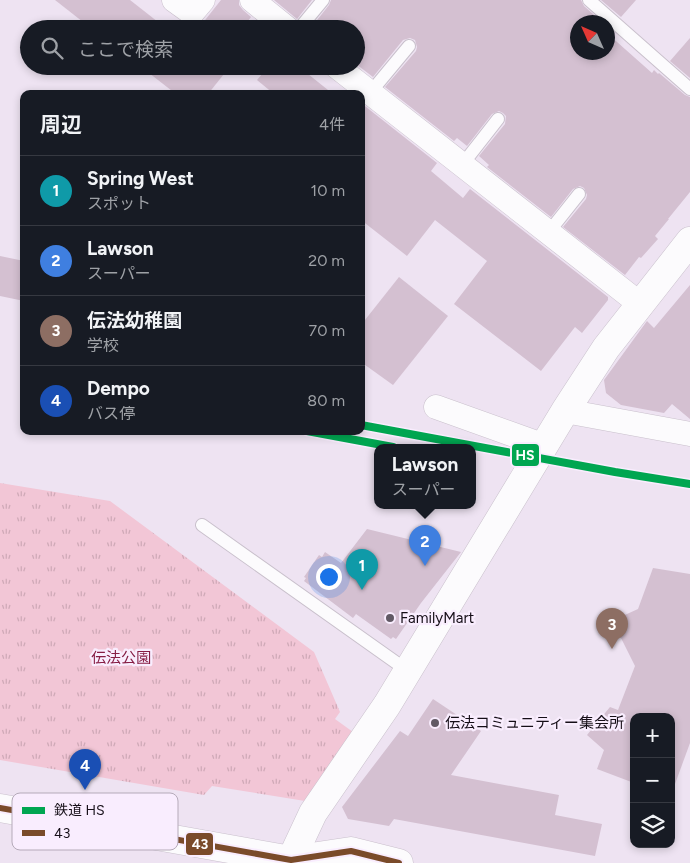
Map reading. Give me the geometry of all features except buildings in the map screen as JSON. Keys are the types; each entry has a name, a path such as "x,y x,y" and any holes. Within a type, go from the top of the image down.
{"main road":[{"path":"292,862 313,813 387,705 606,348 690,241"},
{"path":"178,841 292,862 351,851 399,863"}],"street":[{"path":"174,0 192,13 203,0"},
{"path":"252,0 277,20"},
{"path":"347,75 640,304"},
{"path":"436,407 545,446"},
{"path":"566,411 690,434"}],"lane":[{"path":"306,20 322,0"},
{"path":"589,0 690,89"},
{"path":"370,93 409,46"},
{"path":"462,165 498,119"},
{"path":"548,233 579,194"},
{"path":"202,524 408,671"}],"green space":[{"name":"伝法公園","path":"0,483 110,501 314,652 340,712 335,719 353,732 305,801 212,786 204,795 0,760"}],"rail line":[{"name":"HS","path":"365,426 464,444"},
{"name":"HS","path":"328,435 377,444"},
{"name":"HS","path":"476,446 690,484"}],"transit line":[{"name":"43","path":"0,808 12,810"},
{"name":"43","path":"178,840 291,860 351,851 399,863"}],"place":[{"name":"Lawson","path":"425,566"},
{"name":"Spring West","path":"362,590"},
{"name":"FamilyMart","path":"390,618"},
{"name":"伝法幼稚園","path":"612,649"},
{"name":"伝法コミュニティー集会所","path":"435,723"},
{"name":"Dempo","path":"85,790"}]}
